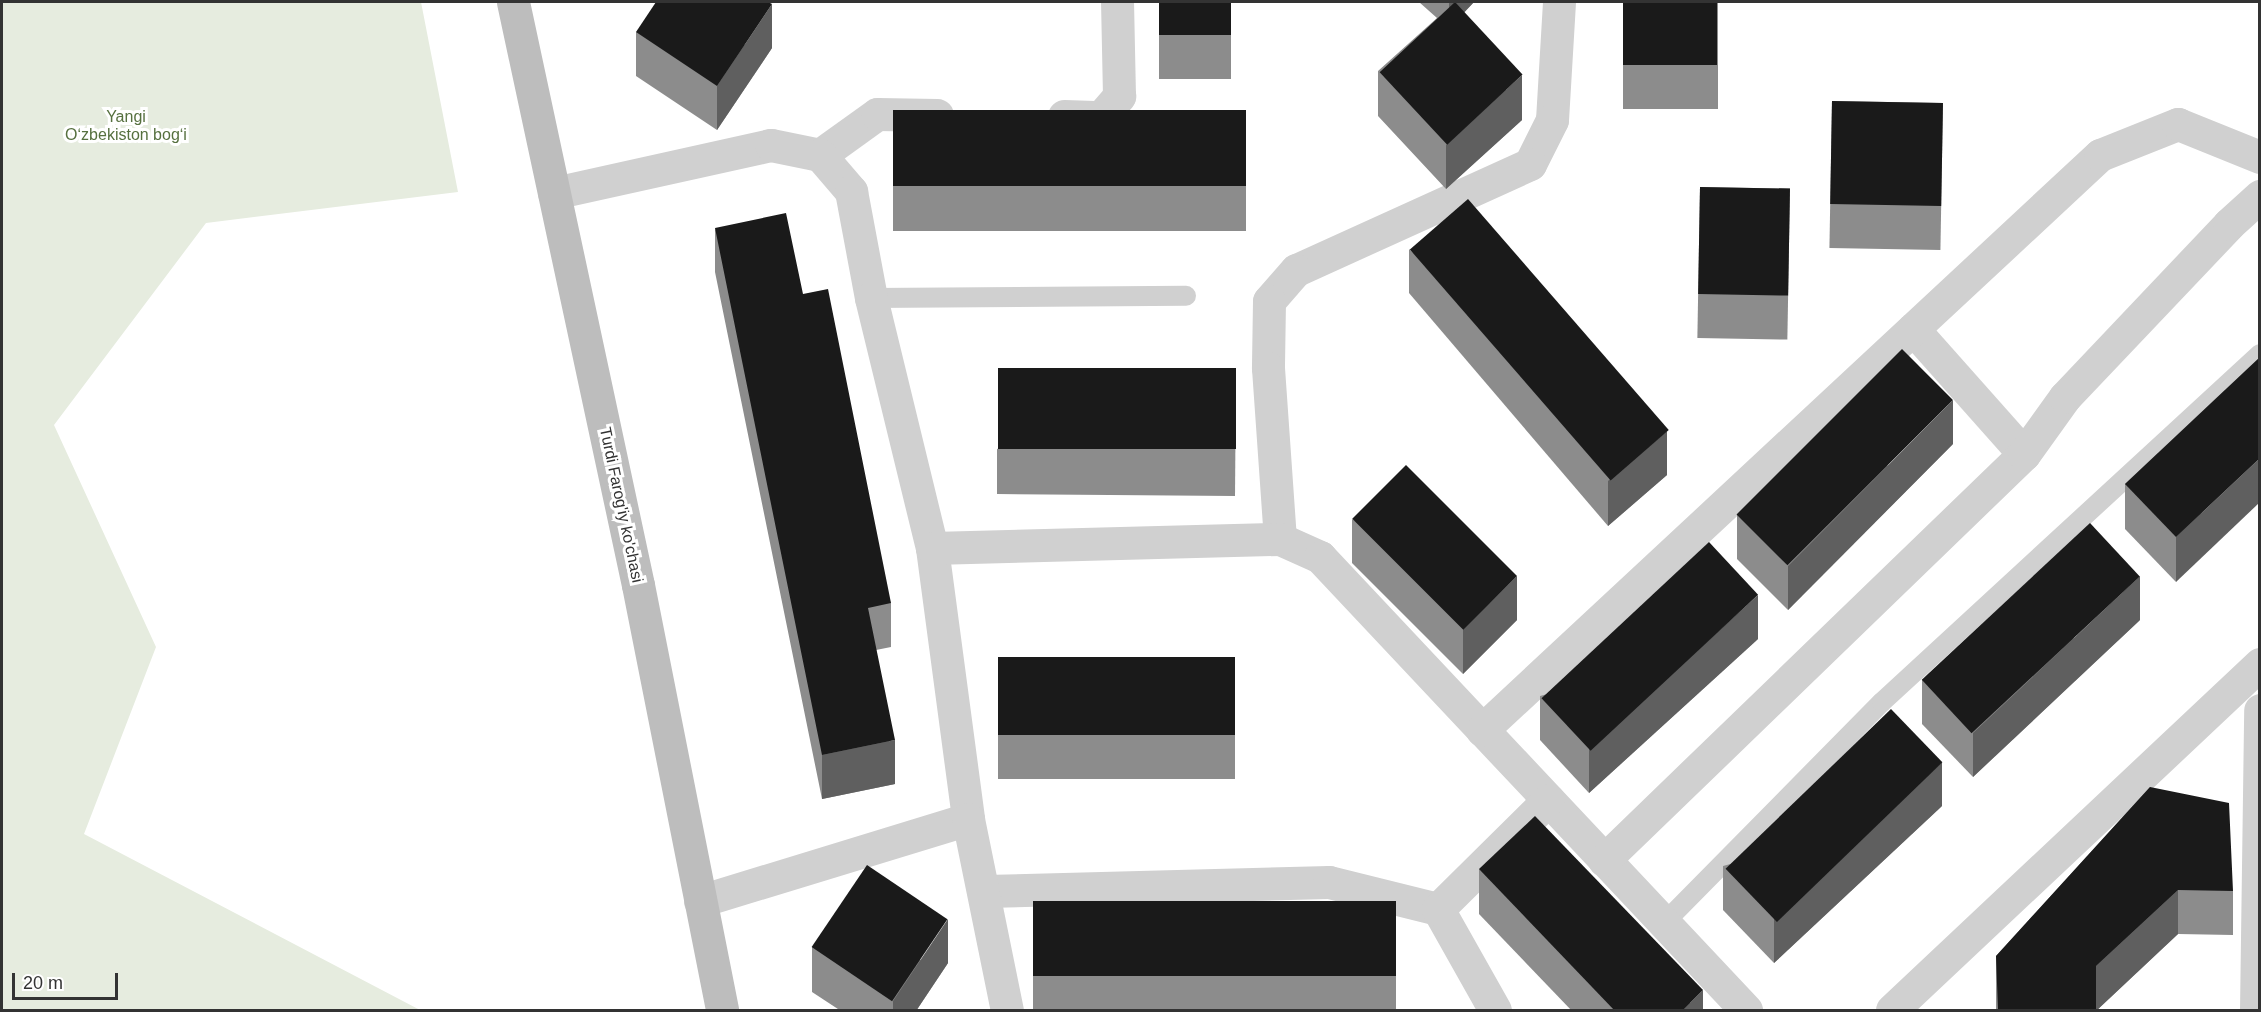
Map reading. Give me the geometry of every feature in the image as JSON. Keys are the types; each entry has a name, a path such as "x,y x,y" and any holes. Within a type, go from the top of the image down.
{"main road":[{"name":"Turdi Farog'iy ko'chasi","path":"513,2 722,1011"}],"street":[{"path":"1030,116 1101,117 1119,96 1117,2"},
{"path":"1280,538 1268,368 1269,302 1296,270 1530,164 1552,120 1559,2"},
{"path":"820,155 877,114 972,115"},
{"path":"1482,730 2100,155 2178,124 2259,157"},
{"path":"554,193 771,145 820,155 851,191 870,298 932,548 968,819 985,891 1007,1011"},
{"path":"1604,860 2024,454 2065,397 2229,224 2259,196"},
{"path":"1913,329 2024,454"},
{"path":"932,548 1280,538 1320,557 1746,1011"},
{"path":"1892,1011 2259,664"},
{"path":"2256,1011 2259,710"},
{"path":"1438,909 1548,800"},
{"path":"700,901 968,819"},
{"path":"985,891 1329,882 1438,909 1495,1011"}],"lane":[{"path":"870,298 1186,296"},
{"path":"1664,923 1882,702 2259,354"}],"green space":[{"name":"Yangi Oʻzbekiston bogʻi","path":"2,2 421,2 458,192 206,223 54,425 156,647 84,834 420,1010 2,1010"}],"building":[{"path":"656,2 768,2 772,4 717,86 636,32"},
{"path":"1159,2 1231,2 1231,35 1159,35"},
{"path":"1455,2 1523,74 1447,145 1380,72"},
{"path":"1623,2 1717,2 1717,65 1623,65"},
{"path":"1832,101 1943,103 1941,206 1830,204"},
{"path":"893,110 1246,110 1246,186 893,186"},
{"path":"1700,187 1790,189 1788,296 1698,294"},
{"path":"1468,199 1669,430 1611,480 1410,250"},
{"path":"786,213 803,294 828,289 891,603 868,608 895,740 822,755 715,228"},
{"path":"1902,349 1953,400 1787,565 1737,514"},
{"path":"2259,358 2259,459 2176,537 2125,484"},
{"path":"998,368 1236,368 1236,449 998,449"},
{"path":"1406,465 1517,576 1463,630 1352,519"},
{"path":"2090,523 2140,576 1972,733 1922,680"},
{"path":"1709,542 1758,595 1591,751 1542,698"},
{"path":"998,657 1235,657 1235,735 998,735"},
{"path":"1891,709 1942,762 1777,922 1726,869"},
{"path":"2150,787 2229,803 2233,891 2178,890 2096,966 2096,1011 1998,1011 1996,956"},
{"path":"1535,816 1703,990 1682,1011 1615,1011 1479,869"},
{"path":"867,865 947,919 892,1001 812,947"},
{"path":"1033,901 1396,901 1396,976 1033,976"}]}
